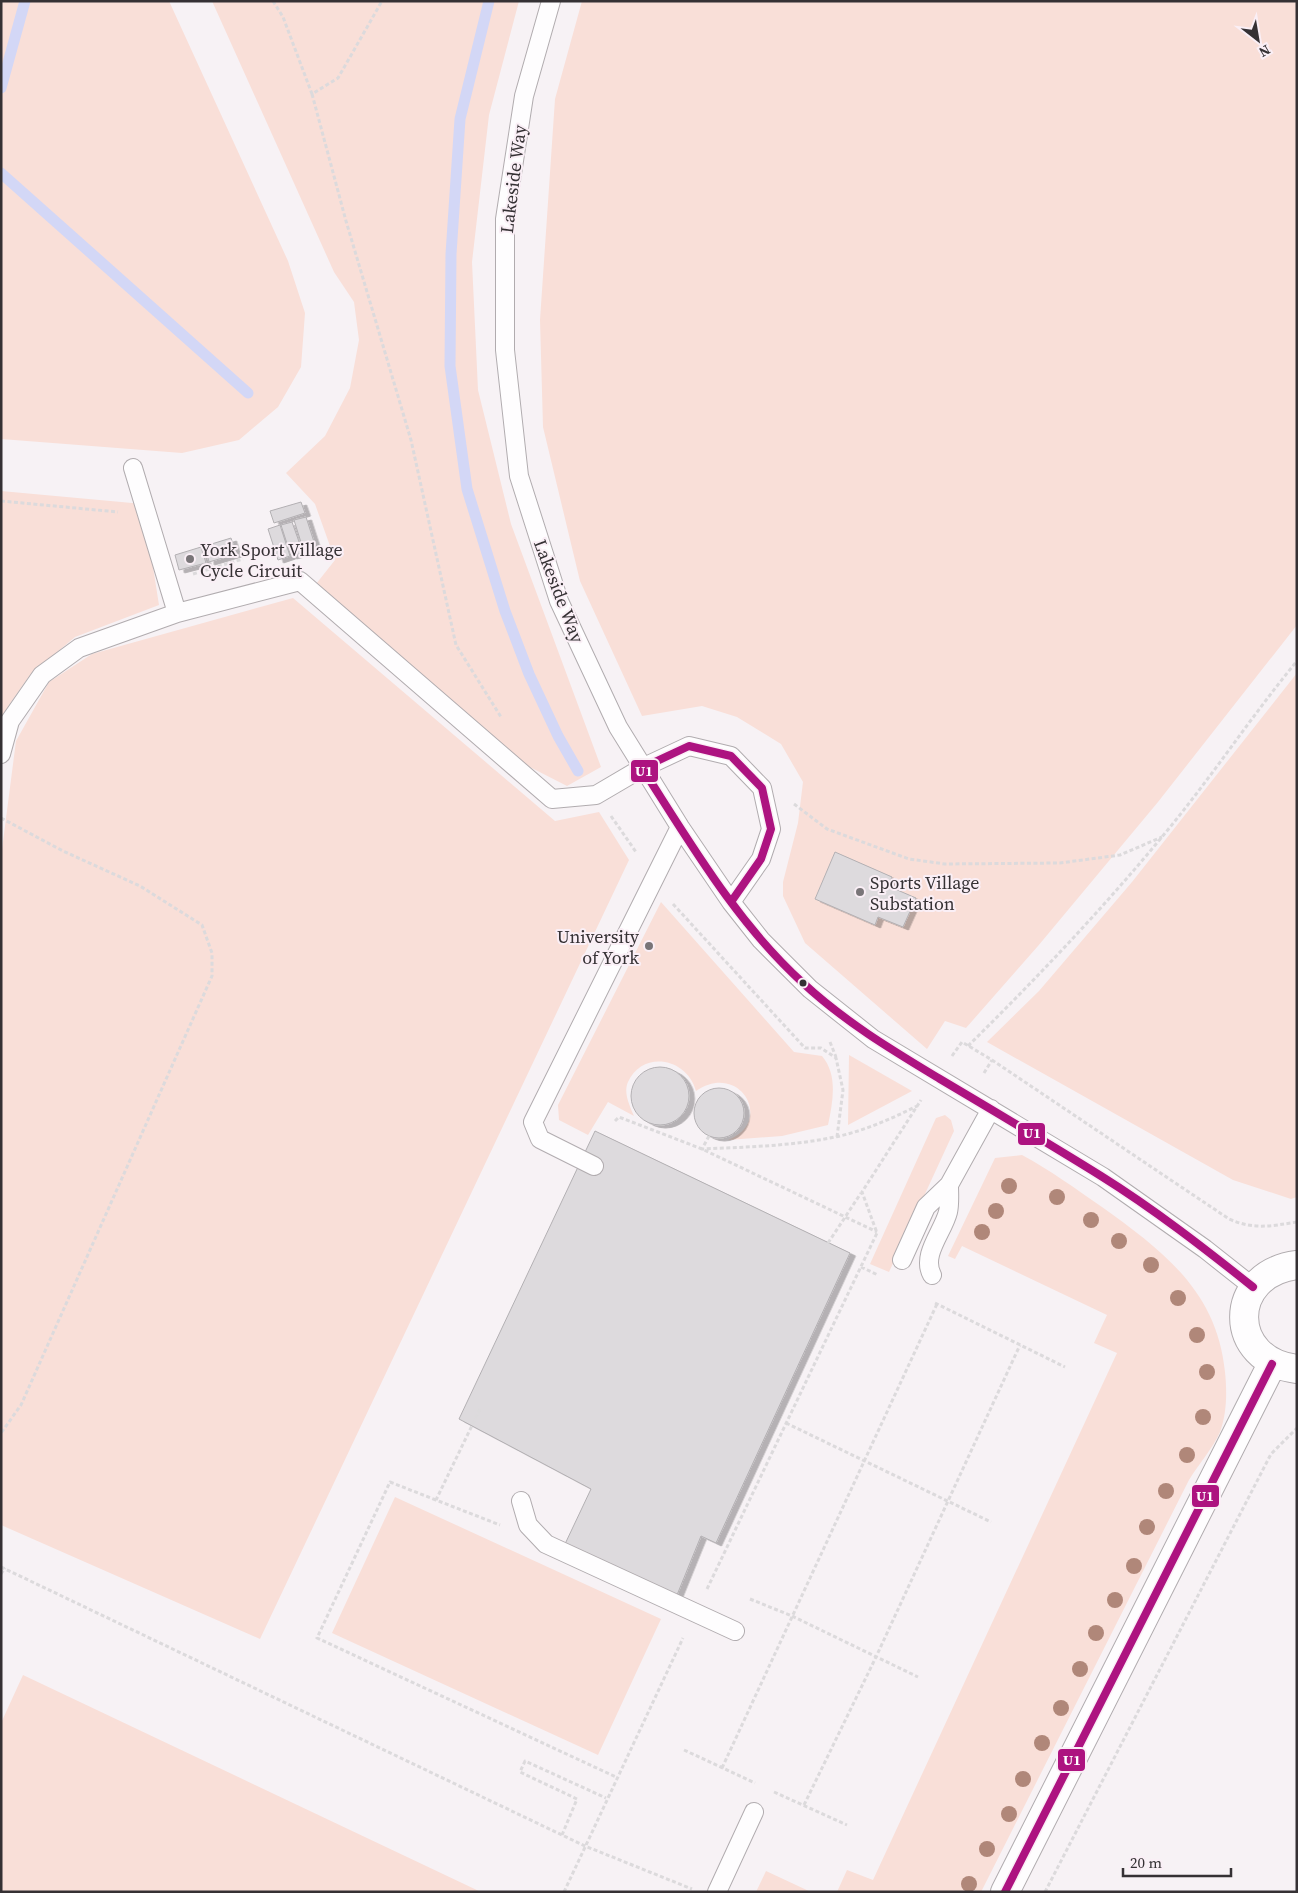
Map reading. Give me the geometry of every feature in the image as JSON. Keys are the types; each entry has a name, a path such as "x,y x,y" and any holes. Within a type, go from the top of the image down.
{"street":[{"path":"1004,1892 1284,1366 1254,1348 1245,1328 1245,1307 1253,1287 1264,1276 1278,1268 1297,1265"}],"lane":[{"name":"Lakeside Way","path":"551,1 524,96 505,219 506,350 519,476 559,601 618,728 680,827 731,902 761,940 810,989 873,1039 1103,1177 1205,1249 1253,1287"},
{"path":"133,468 177,613"},
{"path":"1,754 10,721 42,675 79,648 177,613 300,581 552,799 596,795 642,768 689,746 731,756 762,788 771,829 761,859 731,902"},
{"path":"594,1166 540,1139 533,1122 680,827"},
{"path":"902,1260 926,1208 949,1185 991,1109"},
{"path":"932,1275 928,1267 929,1258 948,1212 949,1185"},
{"path":"521,1501 528,1525 546,1544 736,1631"},
{"path":"718,1892 754,1812"}],"path":[{"path":"273,1 283,17 312,94 346,222 411,440 456,645 502,718"},
{"path":"312,94 338,78 382,1"},
{"path":"1,501 146,515"},
{"path":"194,580 192,574 243,560"},
{"path":"968,1046 1056,959 1162,836 1297,662"},
{"path":"762,788 787,792 793,803 827,829 909,859 945,864 1060,863 1120,855 1162,836"},
{"path":"596,795 672,904 706,943 805,1048 821,1048 836,1058 843,1090 837,1137"},
{"path":"1,818 63,851 140,886 183,912 202,925 212,953 212,976 21,1405 1,1434"},
{"path":"935,1076 962,1042 1229,1219 1245,1226 1265,1227 1297,1222"},
{"path":"702,1149 798,1143 837,1137 886,1121 918,1106 828,1243"},
{"path":"615,1121 619,1117 702,1149 877,1233"},
{"path":"702,1149 709,1136"},
{"path":"564,1892 606,1798 877,1233 862,1192"},
{"path":"861,1267 884,1278"},
{"path":"929,1300 1065,1367"},
{"path":"722,1768 937,1304"},
{"path":"804,1806 876,1657 1020,1345"},
{"path":"436,1500 480,1409"},
{"path":"786,1423 991,1522"},
{"path":"1045,1892 1271,1454 1297,1428"},
{"path":"546,1544 390,1482 317,1638 616,1777"},
{"path":"1,1574 3,1568 585,1846 700,1892"},
{"path":"750,1599 792,1616 918,1677"},
{"path":"562,1835 576,1799 520,1772 525,1761 606,1798"}],"shaded area":[{"path":"1,1 169,1 288,261 305,313 301,367 278,407 239,440 182,453 1,439"},
{"path":"212,1 519,1 489,115 472,262 478,390 511,524 601,767 567,786 520,762 316,584 335,560 315,504 286,473 325,436 350,388 359,340 354,302 334,272"},
{"path":"582,1 1297,1 1297,625 1158,802 1038,946 966,1028 945,1021 927,1049 805,943 783,896 783,882 798,823 803,782 781,744 737,717 702,706 642,716 580,581 543,427 540,320 555,99"},
{"path":"1,491 143,504 159,605 75,637 30,675 9,705 1,725"},
{"path":"293,598 555,821 599,812 629,860 260,1639 1,1525 1,857 16,741 49,682 92,654"},
{"path":"1297,673 1297,1197 1291,1199 1233,1180 987,1042 1039,991 1132,882"},
{"path":"661,902 794,1052 822,1056 830,1071 833,1089 828,1125 782,1136 728,1140 742,1131 749,1121 750,1109 746,1098 738,1089 726,1083 712,1084 696,1091 684,1071 664,1062 653,1062 643,1065 628,1082 626,1091 634,1116 608,1102 588,1135 559,1120 558,1105"},
{"path":"849,1055 912,1091 848,1125"},
{"path":"945,1115 951,1120 954,1131 889,1272 870,1264 936,1118"},
{"path":"1022,1155 1073,1187 1146,1240 1166,1257 1199,1296 1211,1318 1220,1343 1226,1387 1226,1402 1222,1425 1213,1444 1189,1480 981,1892 837,1892 847,1870 873,1880 1117,1353 1094,1343 1107,1315 962,1246 955,1259 948,1256 995,1158"},
{"path":"395,1497 661,1619 598,1755 332,1633"},
{"path":"23,1675 481,1892 1,1892 1,1723"},
{"path":"766,1871 811,1892 756,1892"}],"building":[{"path":"301,502 305,513 274,523 270,511"},
{"path":"306,517 316,548 304,552 294,520"},
{"path":"292,522 303,553 291,556 281,525"},
{"path":"280,525 290,556 278,560 268,529"},
{"path":"231,538 236,554 209,562 205,546"},
{"name":"York Sport Village Cycle Circuit","path":"201,547 206,563 179,570 175,555"},
{"name":"Sports Village Substation","path":"835,852 892,877 888,886 916,898 903,927 878,917 875,925 815,899"},
{"path":"654,1067 666,1067 681,1075 689,1090 689,1102 681,1117 666,1125 654,1125 639,1117 631,1102 631,1090 639,1075"},
{"path":"719,1088 733,1092 740,1099 744,1113 740,1127 733,1134 719,1138 705,1134 698,1127 694,1113 698,1099 705,1092"},
{"path":"595,1131 850,1253 716,1543 701,1536 677,1595 565,1544 591,1489 459,1419"}],"waterway":[{"path":"1,88 25,1"},
{"path":"489,1 460,119 451,254 450,366 467,489 505,611 529,674 558,736 578,771"},
{"path":"1,173 248,393"}],"transit line":[{"name":"U1","path":"731,902 761,859 771,829 762,788 731,756 689,746 642,768 697,853 716,881 736,908 756,934 803,983 852,1023 887,1046 1121,1189 1197,1243 1253,1287"},
{"name":"U1","path":"1005,1892 1272,1364"}],"place":[{"name":"York Sport Village Cycle Circuit","path":"190,559"},
{"name":"Sports Village Substation","path":"860,892"},
{"name":"University of York","path":"649,946"}]}
